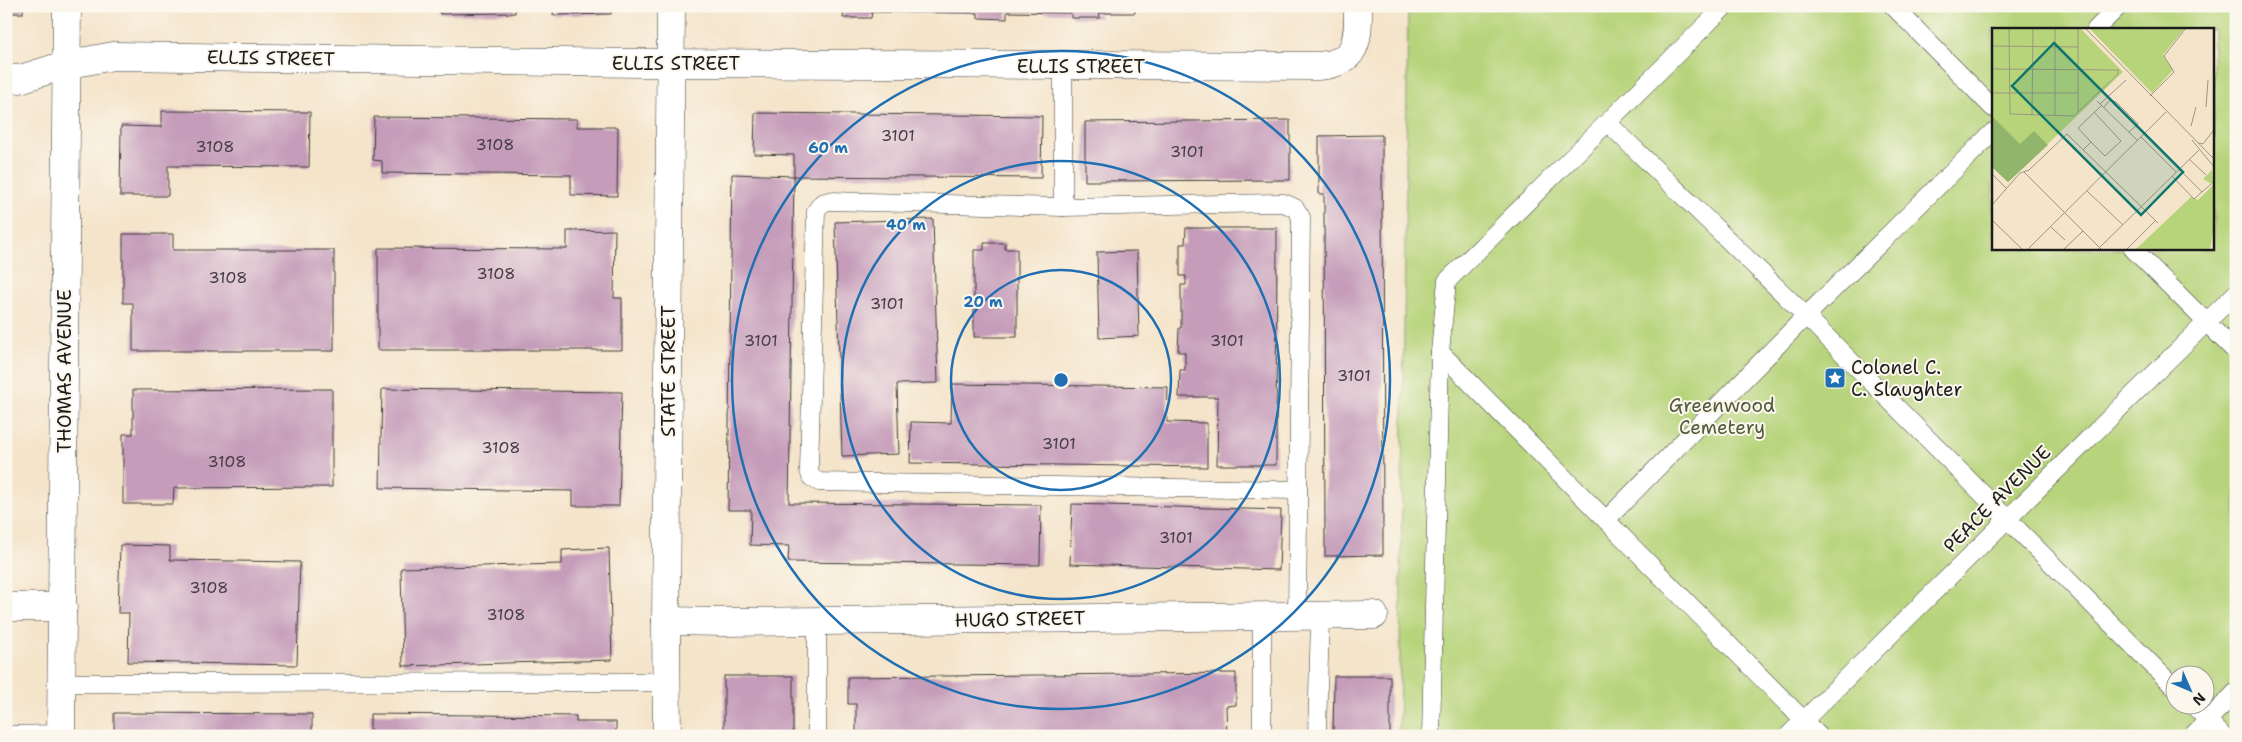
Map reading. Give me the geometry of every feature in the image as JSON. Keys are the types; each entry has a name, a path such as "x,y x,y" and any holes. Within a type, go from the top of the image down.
{"street":[{"name":"THOMAS AVENUE","path":"61,735 65,66 67,6"},
{"name":"STATE STREET","path":"667,736 666,620 671,6"},
{"name":"ELLIS STREET","path":"6,78 20,79 65,66 114,56 670,63 1318,66 1330,65 1347,57 1356,44 1358,6"},
{"path":"6,607 63,608"},
{"name":"HUGO STREET","path":"666,620 817,621 1374,615"}],"lane":[{"path":"1431,736 1440,352 1447,281 1725,6"},
{"path":"1893,6 1992,107"},
{"path":"2097,28 2119,6"},
{"path":"1063,66 1064,207"},
{"path":"1608,123 1806,316 2164,677"},
{"path":"1606,520 1806,316 1992,133"},
{"path":"1298,490 819,482 811,477 809,470 816,211 822,203 839,201 1064,207 1284,203 1295,208 1301,217 1298,490 1317,736"},
{"path":"2134,250 2236,352"},
{"name":"PEACE AVENUE","path":"1788,736 2236,293"},
{"path":"1440,352 1819,736"},
{"path":"1262,617 1262,736"},
{"path":"817,621 817,736"},
{"path":"61,683 667,682"},
{"path":"2192,736 2236,692"},
{"path":"2202,714 2223,736"},
{"path":"6,735 61,735"}],"green space":[{"name":"Greenwood Cemetery","path":"1408,6 2236,6 2236,736 1399,736"}],"building":[{"path":"6,6 23,6 23,13 6,13"},
{"path":"440,6 515,6 515,13 440,14"},
{"path":"554,6 611,6 611,14 553,15"},
{"path":"737,6 1135,6 1135,13 1099,13 1100,18 1071,18 1071,13 1007,12 1007,19 978,18 978,13 872,12 871,18 843,18 844,11 737,10"},
{"path":"162,111 310,112 309,167 168,166 168,196 120,196 121,126 162,127"},
{"path":"755,113 1042,116 1041,178 794,176 794,155 754,154"},
{"path":"374,117 577,119 577,127 618,127 617,196 571,195 571,175 382,173 382,161 373,160"},
{"path":"1290,120 1290,180 1085,181 1085,122"},
{"path":"1382,135 1383,555 1325,556 1324,194 1319,194 1319,136"},
{"path":"732,174 794,176 789,503 1041,505 1040,565 788,562 789,546 750,545 751,510 728,510"},
{"path":"933,219 938,383 897,384 899,454 842,456 835,222"},
{"path":"1186,228 1277,228 1276,465 1217,465 1218,397 1179,397 1180,370 1185,370 1185,352 1178,352 1179,328 1181,328 1181,285 1186,285 1186,276 1180,276 1180,244 1185,244"},
{"path":"615,230 614,298 622,298 622,350 378,350 378,248 567,249 567,231"},
{"path":"123,234 173,234 173,250 334,250 334,351 133,351 133,303 123,303"},
{"path":"984,243 1005,243 1005,249 1017,249 1017,337 974,337 974,250 984,250"},
{"path":"1137,251 1139,336 1099,338 1097,252"},
{"path":"952,384 1168,387 1167,422 1207,423 1207,467 910,463 911,422 951,423"},
{"path":"332,389 332,487 174,488 173,504 123,504 123,434 133,434 133,390"},
{"path":"382,389 622,392 619,506 573,506 573,491 380,488"},
{"path":"1072,504 1281,510 1279,570 1070,564"},
{"path":"120,545 170,546 170,560 300,562 297,665 128,662 129,613 118,613"},
{"path":"609,548 612,660 403,666 401,568 562,564 562,550"},
{"path":"1236,673 1236,705 1226,706 1227,736 856,736 856,704 848,704 848,677"},
{"path":"724,676 793,676 793,736 724,736"},
{"path":"1334,676 1390,676 1390,736 1333,736"},
{"path":"114,713 312,714 312,736 114,736"},
{"path":"370,714 576,716 576,722 616,722 616,736 370,736"}],"place":[{"name":"Colonel C. C. Slaughter","path":"1835,378"}]}
